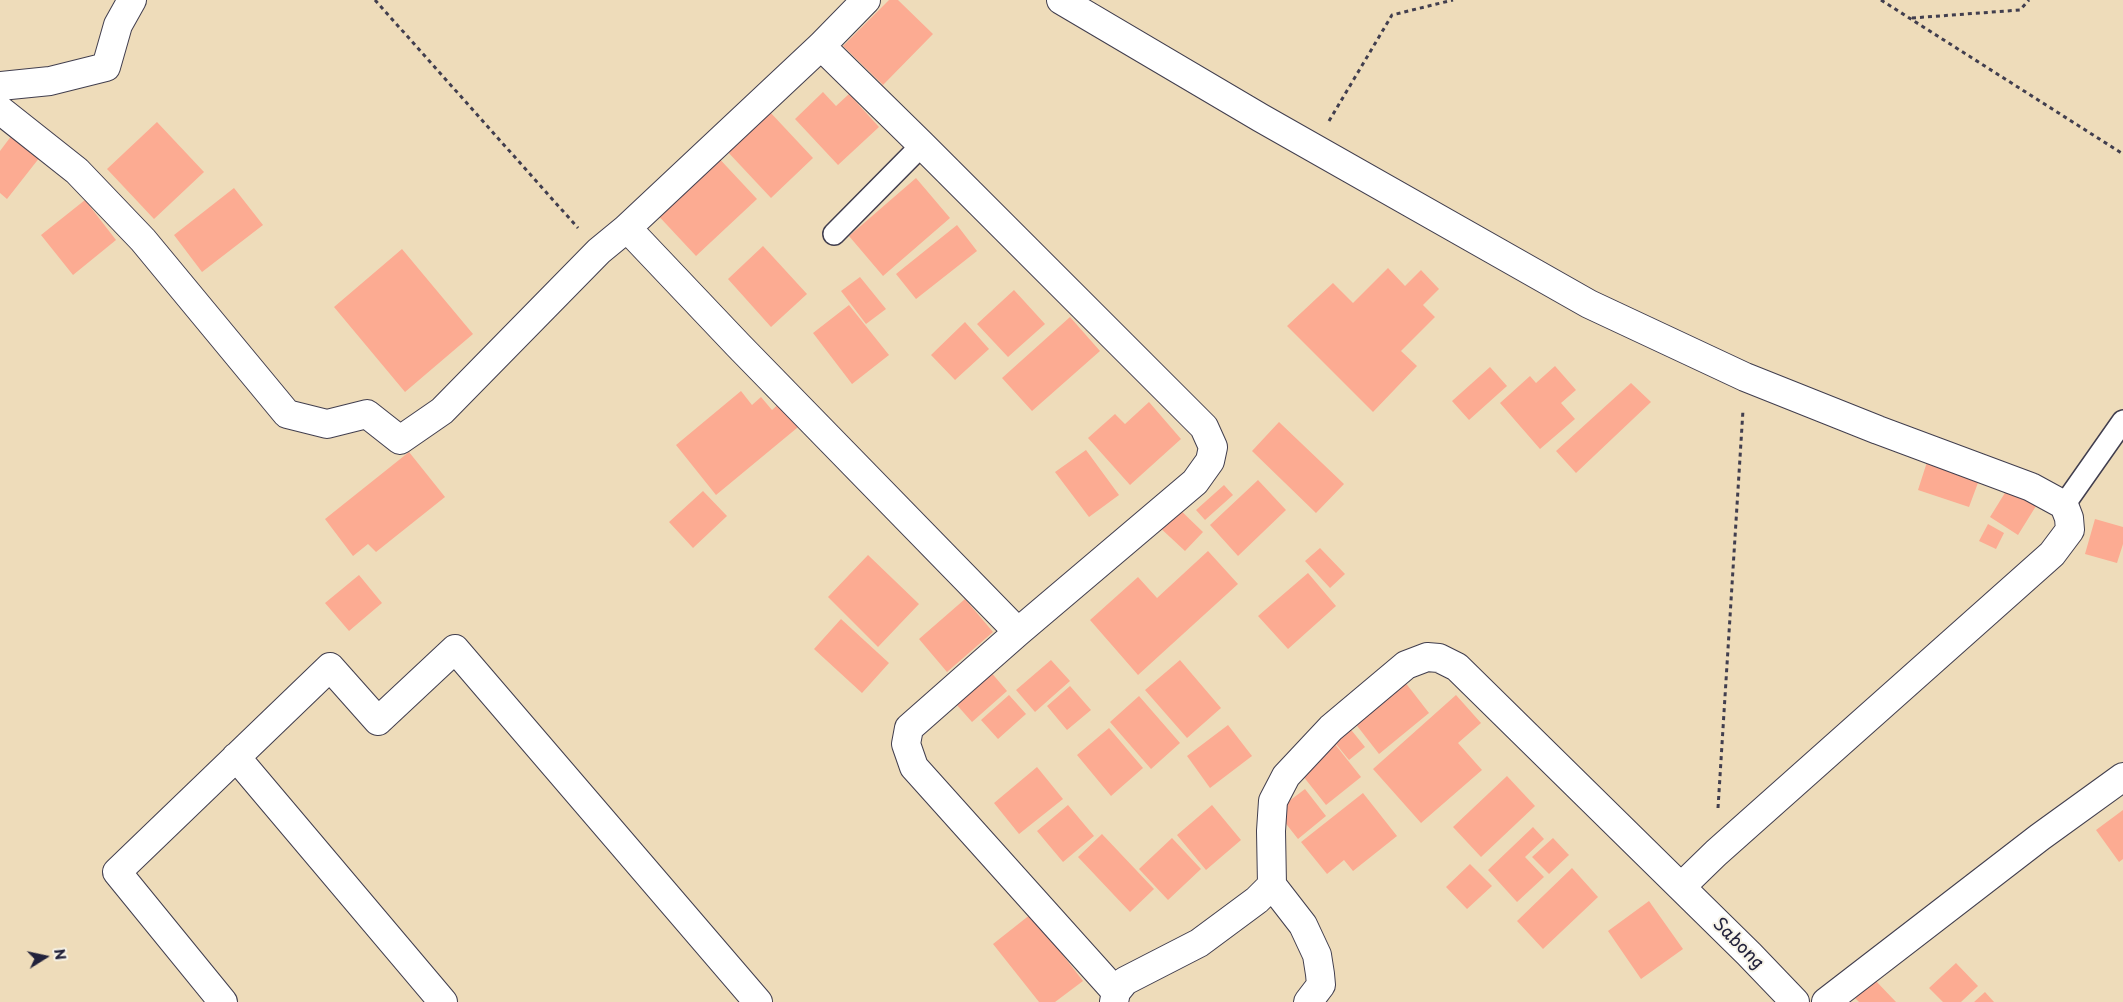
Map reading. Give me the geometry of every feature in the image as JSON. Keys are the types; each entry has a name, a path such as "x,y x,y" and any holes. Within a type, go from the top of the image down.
{"street":[{"path":"0,86 50,81 106,67 118,25 132,0"},
{"path":"0,110 76,171 143,240 287,414 327,424 366,414 400,440 442,411 599,251 627,228 821,46 866,0"},
{"path":"1061,0 1313,148 1589,304 1745,377 1878,430 2031,487 2064,505 2070,518 2070,530 2052,554 1716,853 1681,887"},
{"path":"821,46 1204,427 1213,446 1210,461 1195,482 1018,632 909,728 906,744 914,767 1115,997 1125,981 1199,943 1256,900 1272,885 1302,926 1316,955 1321,985 1308,1002"},
{"path":"627,228 738,345 1018,632"},
{"path":"223,1002 117,872 330,667 378,721 455,649 758,1002"},
{"name":"Sabong","path":"1272,885 1271,831 1273,801 1286,776 1331,728 1406,665 1427,657 1439,658 1457,667 1796,1002"},
{"path":"236,757 443,1002"},
{"path":"1826,1002 2040,837 2123,777"}],"lane":[{"path":"834,234 922,145"},
{"path":"2064,505 2123,421"}],"path":[{"path":"375,0 599,251"},
{"path":"1313,148 1392,14 1453,0"},
{"path":"1881,0 2123,154"},
{"path":"1910,18 2020,10 2029,0"},
{"path":"1716,853 1745,377"}],"building":[{"path":"889,0 898,0 933,34 883,85 843,46"},
{"path":"823,92 836,106 849,94 879,127 838,165 795,119"},
{"path":"769,111 813,158 771,198 726,150"},
{"path":"157,122 204,172 154,219 107,169"},
{"path":"12,135 40,157 7,199 0,193 0,151"},
{"path":"714,153 757,199 696,256 653,210"},
{"path":"916,178 950,218 883,276 849,236"},
{"path":"234,188 263,225 202,272 174,235"},
{"path":"85,200 116,240 73,275 41,235"},
{"path":"957,225 977,251 916,299 896,274"},
{"path":"763,246 807,294 771,327 728,279"},
{"path":"402,249 473,334 405,392 334,307"},
{"path":"1388,268 1405,286 1421,270 1439,289 1423,305 1435,317 1401,351 1417,366 1373,412 1287,326 1333,283 1353,303"},
{"path":"860,277 886,309 866,324 841,291"},
{"path":"1014,290 1045,324 1008,357 977,324"},
{"path":"849,305 889,355 852,384 813,333"},
{"path":"1070,317 1100,351 1032,411 1002,378"},
{"path":"965,322 989,349 955,380 931,355"},
{"path":"1555,366 1576,390 1561,403 1575,419 1540,449 1500,403 1530,376 1536,383"},
{"path":"1490,367 1507,386 1469,420 1452,401"},
{"path":"1631,383 1651,402 1576,473 1556,451"},
{"path":"741,391 752,405 761,397 772,410 783,400 803,423 716,495 676,445"},
{"path":"1149,402 1181,439 1130,485 1088,438 1115,414 1125,424"},
{"path":"1279,422 1344,484 1316,513 1252,451"},
{"path":"1086,450 1119,495 1089,517 1055,472"},
{"path":"409,452 445,497 376,552 368,544 353,556 325,519"},
{"path":"1927,462 1979,480 1969,507 1918,490"},
{"path":"1258,480 1286,510 1238,556 1210,525"},
{"path":"1224,485 1233,495 1205,520 1196,510"},
{"path":"2008,488 2036,506 2018,535 1990,517"},
{"path":"703,491 727,516 693,548 669,522"},
{"path":"1175,505 1203,532 1185,551 1156,524"},
{"path":"2095,519 2123,527 2123,544 2117,563 2085,554"},
{"path":"1988,524 2004,533 1996,549 1979,541"},
{"path":"1320,548 1345,574 1330,588 1305,561"},
{"path":"1208,551 1238,584 1138,675 1090,620 1138,577 1157,598"},
{"path":"868,555 919,604 878,647 828,597"},
{"path":"1308,573 1336,606 1288,649 1258,616"},
{"path":"359,575 382,603 349,631 325,603"},
{"path":"965,599 993,632 947,672 919,639"},
{"path":"841,619 889,663 862,693 814,649"},
{"path":"1051,660 1070,681 1035,712 1016,690"},
{"path":"1180,660 1221,708 1187,738 1145,690"},
{"path":"984,664 1007,691 972,722 948,695"},
{"path":"1401,677 1429,713 1379,754 1351,718"},
{"path":"1070,686 1091,710 1067,730 1047,706"},
{"path":"1009,695 1026,714 998,739 981,720"},
{"path":"1456,695 1481,723 1458,743 1482,770 1421,823 1373,769"},
{"path":"1139,696 1180,743 1151,769 1110,722"},
{"path":"1228,725 1252,756 1210,788 1187,756"},
{"path":"1348,726 1365,747 1349,760 1332,739"},
{"path":"1109,728 1143,768 1111,796 1077,755"},
{"path":"1334,743 1361,777 1326,805 1299,771"},
{"path":"1037,767 1063,799 1019,834 994,803"},
{"path":"1507,776 1535,806 1481,857 1453,827"},
{"path":"1305,789 1326,816 1298,839 1276,811"},
{"path":"1363,793 1397,836 1353,871 1344,860 1327,874 1301,842"},
{"path":"1068,805 1094,836 1063,862 1037,831"},
{"path":"1212,805 1241,840 1206,870 1177,835"},
{"path":"2123,810 2123,859 2119,862 2096,830"},
{"path":"1533,827 1544,839 1525,857 1544,877 1517,902 1488,870"},
{"path":"1102,834 1154,889 1130,912 1078,857"},
{"path":"1172,838 1201,869 1168,900 1139,869"},
{"path":"1553,838 1569,855 1549,874 1532,857"},
{"path":"1470,864 1492,886 1467,909 1446,887"},
{"path":"1572,868 1598,897 1543,949 1517,921"},
{"path":"1649,901 1683,949 1641,979 1608,931"},
{"path":"1031,914 1083,981 1055,1002 1039,1002 993,944"},
{"path":"1956,963 1978,986 1961,1002 1943,1002 1929,988"},
{"path":"1874,979 1896,1002 1859,1002 1855,998"},
{"path":"1985,992 1994,1002 1974,1002"}]}
